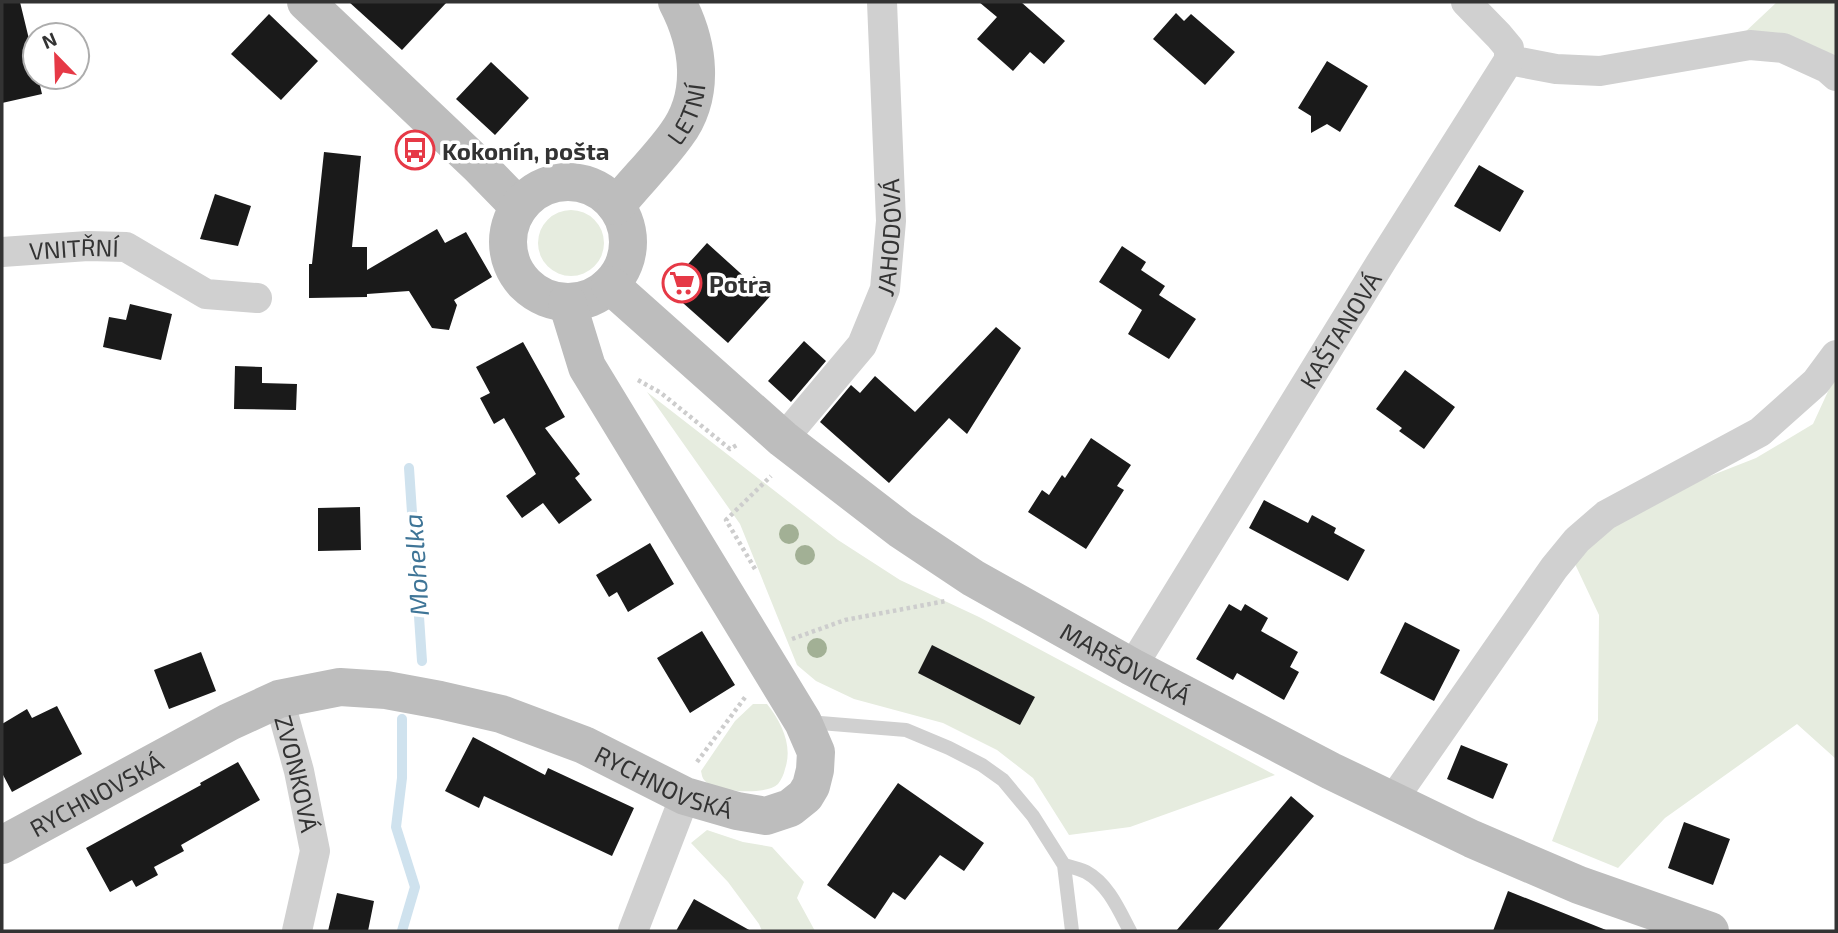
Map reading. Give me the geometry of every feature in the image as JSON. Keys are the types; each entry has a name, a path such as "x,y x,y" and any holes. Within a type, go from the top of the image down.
{"main road":[{"path":"306,2 519,207"},
{"name":"LETNÍ","path":"616,206 677,134 690,108 697,81 695,54 689,28 677,2"},
{"path":"575,182 591,186 616,206 625,225 628,246 622,267 610,285 590,298 567,302 549,299 532,290 519,277 510,260 508,242 511,224 519,207 530,195 544,187 575,182"},
{"name":"MARŠOVICKÁ","path":"610,285 783,439 901,530 973,578 1132,667 1392,801 1579,885 1710,931"},
{"name":"RYCHNOVSKÁ","path":"2,845 229,722 279,699 340,687 386,690 501,713 583,745 685,796 737,811 765,816 790,808 805,796 815,770 816,752 777,655 587,367 567,302"}],"street":[{"name":"JAHODOVÁ","path":"783,439 862,345 885,289 891,221 882,2"},
{"path":"1466,2 1509,48 1509,60 1556,69 1600,71 1750,44 1783,48 1827,68 1836,76"},
{"name":"KAŠTANOVÁ","path":"1132,667 1509,60"},
{"name":"VNITŘNÍ","path":"2,251 88,246 126,247 206,294 257,298"},
{"path":"1392,801 1577,540 1606,515 1760,432 1816,382 1836,355"},
{"name":"ZVONKOVÁ","path":"279,699 299,771 314,851 297,931"},
{"path":"633,931 685,796"}],"lane":[{"path":"803,722 906,730 982,765 1003,780 1032,816 1064,865 1072,931"},
{"path":"1064,865 1085,872 1100,881 1130,931"}],"path":[{"path":"634,378 661,393 730,449 744,442"},
{"path":"726,520 771,476"},
{"path":"685,796 697,761 777,655 845,620 998,592"}],"shaded area":[{"path":"1777,2 1836,2 1836,59 1744,33"},
{"path":"565,210 577,210 589,215 599,225 604,243 602,256 589,271 577,276 565,276 553,271 543,261 538,249 538,237 543,225 553,215"},
{"path":"1836,374 1836,759 1797,724 1665,818 1618,868 1552,841 1598,720 1599,615 1575,564 1601,534 1700,480 1756,458 1813,424"},
{"path":"647,392 838,540 900,580 979,617 1275,775 1130,827 1069,835 1033,778 997,750 943,723 854,699 816,681 797,665 740,524"},
{"path":"753,704 767,704 785,735 788,752 781,779 772,788 752,791 730,790 711,785 704,780 701,771 735,721"},
{"path":"707,830 743,842 772,847 804,882 797,898 815,931 762,931 728,882 691,843"}],"building":[{"path":"2,2 20,2 25,21 21,21 21,91 41,91 42,94 2,103"},
{"path":"349,2 447,2 402,50"},
{"path":"979,2 1021,2 1065,41 1044,64 1030,52 1013,71 977,39 997,17"},
{"path":"1176,13 1184,21 1191,14 1235,52 1205,85 1153,39"},
{"path":"269,14 318,61 281,100 231,54"},
{"path":"1327,61 1368,86 1340,132 1327,124 1311,133 1311,116 1298,108"},
{"path":"491,62 529,98 495,135 456,99"},
{"path":"324,152 361,156 352,247 367,247 367,270 437,229 445,243 466,232 492,277 454,300 457,305 449,330 432,328 409,291 367,294 367,297 309,298 309,264 312,264"},
{"path":"1479,165 1524,191 1500,232 1454,206"},
{"path":"215,194 251,206 238,246 200,239"},
{"path":"707,243 749,281 754,276 773,293 728,343 674,295 673,281"},
{"path":"1122,246 1146,262 1141,270 1165,286 1159,295 1196,319 1169,359 1128,334 1142,310 1099,282"},
{"path":"130,304 172,314 161,360 103,347 109,317 126,320"},
{"path":"996,327 1021,348 967,434 949,418 889,483 820,422 851,385 860,393 875,376 915,412"},
{"path":"804,341 826,361 791,402 768,381"},
{"path":"523,342 565,417 545,428 580,474 575,478 592,500 559,524 543,503 522,518 506,496 536,474 504,418 494,424 480,398 490,393 476,367"},
{"path":"235,366 262,367 262,383 297,384 296,410 234,409"},
{"path":"1405,370 1455,407 1424,449 1399,431 1402,428 1376,409"},
{"path":"1091,438 1131,465 1117,486 1124,490 1086,549 1028,512 1042,490 1049,495 1062,475 1065,478"},
{"path":"1264,500 1308,523 1312,515 1336,528 1334,533 1365,550 1348,581 1249,528"},
{"path":"360,507 361,550 318,551 318,508"},
{"path":"650,543 674,584 628,612 617,592 609,597 596,575"},
{"path":"1229,604 1241,611 1245,604 1268,618 1261,631 1298,652 1290,667 1299,672 1284,700 1237,673 1233,680 1196,659"},
{"path":"1405,622 1460,650 1434,701 1380,673"},
{"path":"702,631 735,685 690,713 657,658"},
{"path":"932,645 1035,697 1020,725 918,673"},
{"path":"201,652 216,691 169,709 154,670"},
{"path":"57,706 82,754 12,792 2,773 2,724 27,709 32,718"},
{"path":"473,737 545,775 548,768 634,808 612,856 484,796 479,808 445,791"},
{"path":"1461,745 1508,764 1493,799 1447,779"},
{"path":"238,762 260,800 181,845 184,851 154,867 158,875 136,887 132,880 110,892 86,848"},
{"path":"898,783 984,843 964,871 940,855 905,900 893,892 875,919 827,885"},
{"path":"1291,796 1314,816 1217,931 1176,931"},
{"path":"1684,822 1730,839 1713,885 1668,868"},
{"path":"1508,891 1606,930 1493,931"},
{"path":"337,893 374,901 368,931 328,931"},
{"path":"694,899 751,931 676,931"}],"waterway":[{"name":"Mohelka","path":"409,468 422,661"},
{"name":"Mohelka","path":"402,719 402,778 396,827 415,887 402,931"}],"place":[{"name":"Kokonín, pošta","path":"415,150"},
{"name":"Potra","path":"682,283"}]}
